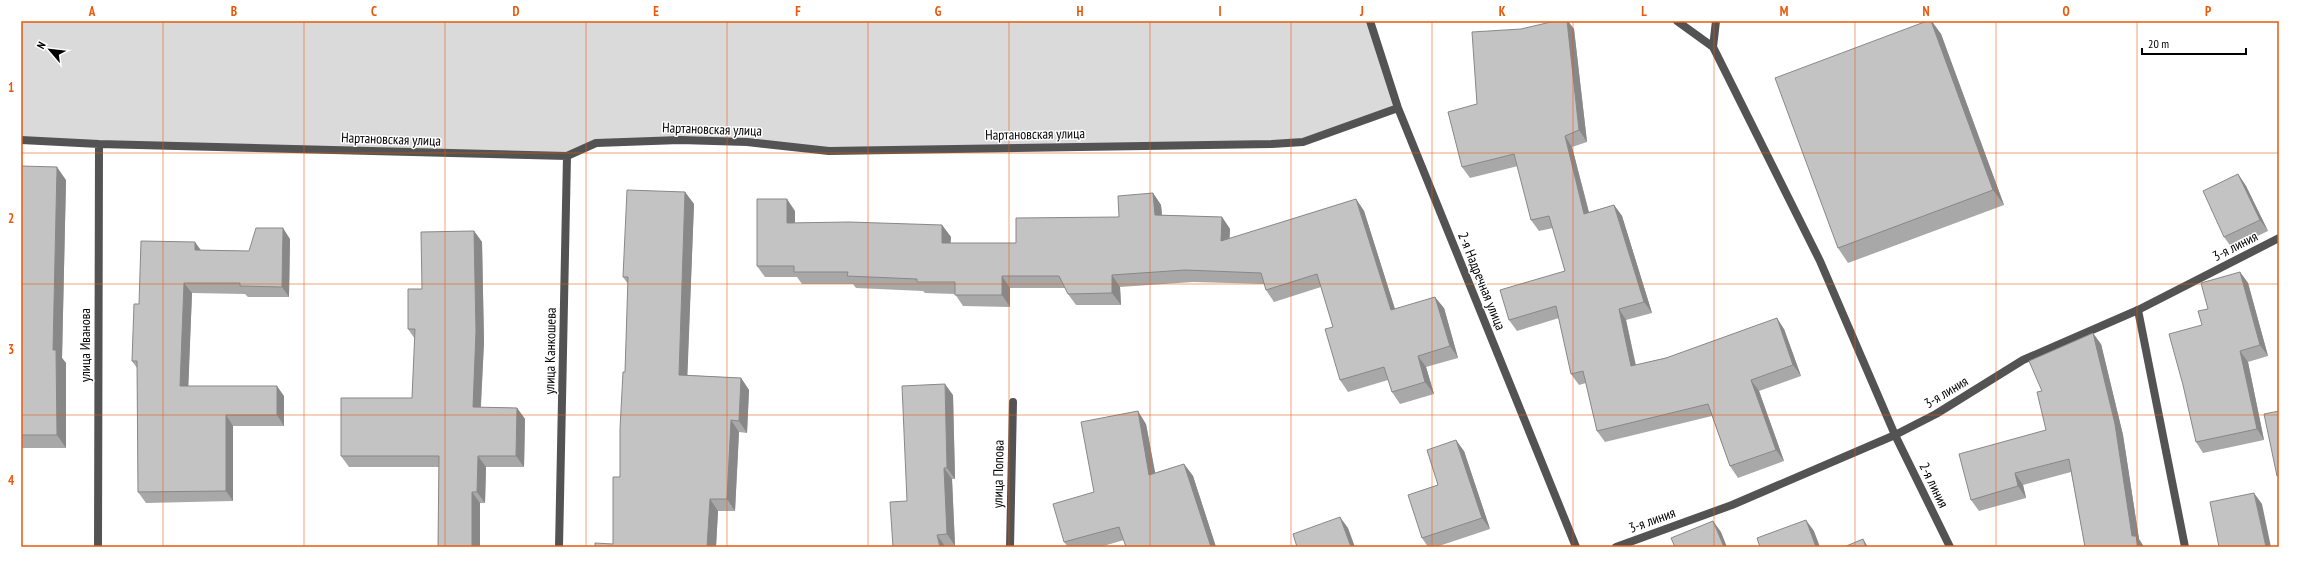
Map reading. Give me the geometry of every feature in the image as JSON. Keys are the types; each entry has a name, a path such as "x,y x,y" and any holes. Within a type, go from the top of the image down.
{"street":[{"name":"2-я Надречная улица","path":"1370,21 1398,108 1576,547"},
{"path":"1677,21 1713,47 1716,21"},
{"name":"2-я линия","path":"1713,47 1820,261 1894,435 1950,547"},
{"name":"Нартановская улица","path":"21,140 99,144 567,156 596,143 680,140 747,142 829,151 1302,142 1398,108"},
{"name":"улица Иванова","path":"98,547 99,144"},
{"name":"улица Канкошева","path":"558,547 567,156"},
{"name":"3-я линия","path":"1616,547 1732,504 1894,435 1936,414 2023,360 2138,310 2279,238"},
{"path":"2138,310 2186,547"},
{"name":"улица Попова","path":"1010,547 1012,402"}],"shaded area":[{"path":"21,21 1370,21 1398,108 1303,142 829,151 747,142 596,143 567,156 21,140"}],"building":[{"path":"1555,21 1567,21 1579,130 1565,136 1584,214 1614,205 1644,302 1619,309 1631,366 1666,358 1777,318 1793,365 1751,380 1776,450 1730,466 1708,404 1597,431 1583,371 1571,374 1556,306 1509,320 1500,290 1565,271 1549,216 1531,220 1514,154 1462,167 1448,112 1477,104 1472,32 1521,29"},
{"path":"1927,21 1931,21 1993,190 1838,248 1775,78"},
{"path":"21,166 57,167 53,350 56,350 57,435 21,435"},
{"path":"2238,174 2260,220 2224,237 2203,191"},
{"path":"627,190 685,192 679,375 741,378 739,421 731,420 727,499 710,499 707,547 595,547 595,543 613,544 613,477 620,477 620,429 623,372 625,372 628,277 623,277"},
{"path":"1153,193 1155,215 1222,217 1221,241 1356,199 1391,310 1435,297 1450,346 1418,356 1425,382 1392,392 1384,367 1340,380 1325,329 1333,327 1317,274 1266,290 1261,273 1185,270 1112,275 1112,293 1068,294 1059,276 1002,276 1002,295 955,295 955,282 917,282 917,279 847,276 848,272 794,272 794,266 757,266 757,199 787,199 787,223 849,222 942,225 942,243 1016,243 1016,218 1119,217 1118,196"},
{"path":"256,228 283,228 282,287 240,286 240,283 184,283 180,386 277,386 277,415 226,415 226,491 138,492 137,361 132,361 134,304 139,304 141,241 195,242 195,250 249,251"},
{"path":"474,231 476,331 473,407 517,408 516,456 478,456 477,492 472,492 472,547 438,547 439,456 341,456 341,398 412,398 415,329 408,329 408,289 422,289 421,232"},
{"path":"2240,272 2260,345 2240,351 2257,429 2196,442 2183,385 2169,334 2202,325 2198,311 2208,309 2201,283"},
{"path":"2093,333 2115,424 2132,536 2136,536 2138,547 2085,547 2069,459 2015,473 2018,486 1971,500 1959,454 2046,430 2037,392 2042,391 2029,361"},
{"path":"945,384 947,468 944,468 947,534 937,535 940,547 893,547 890,502 907,501 902,386"},
{"path":"1138,411 1149,475 1184,464 1211,547 1126,547 1119,527 1064,542 1053,504 1094,492 1081,422"},
{"path":"2279,411 2279,476 2277,476 2264,414"},
{"path":"1456,440 1482,518 1422,538 1408,495 1438,485 1427,450"},
{"path":"2254,493 2266,547 2219,547 2210,502"},
{"path":"1340,517 1351,547 1297,547 1293,534"},
{"path":"1806,520 1816,547 1760,547 1757,538"},
{"path":"1713,521 1724,547 1675,547 1671,538"},
{"path":"1863,539 1866,547 1844,547"}]}
